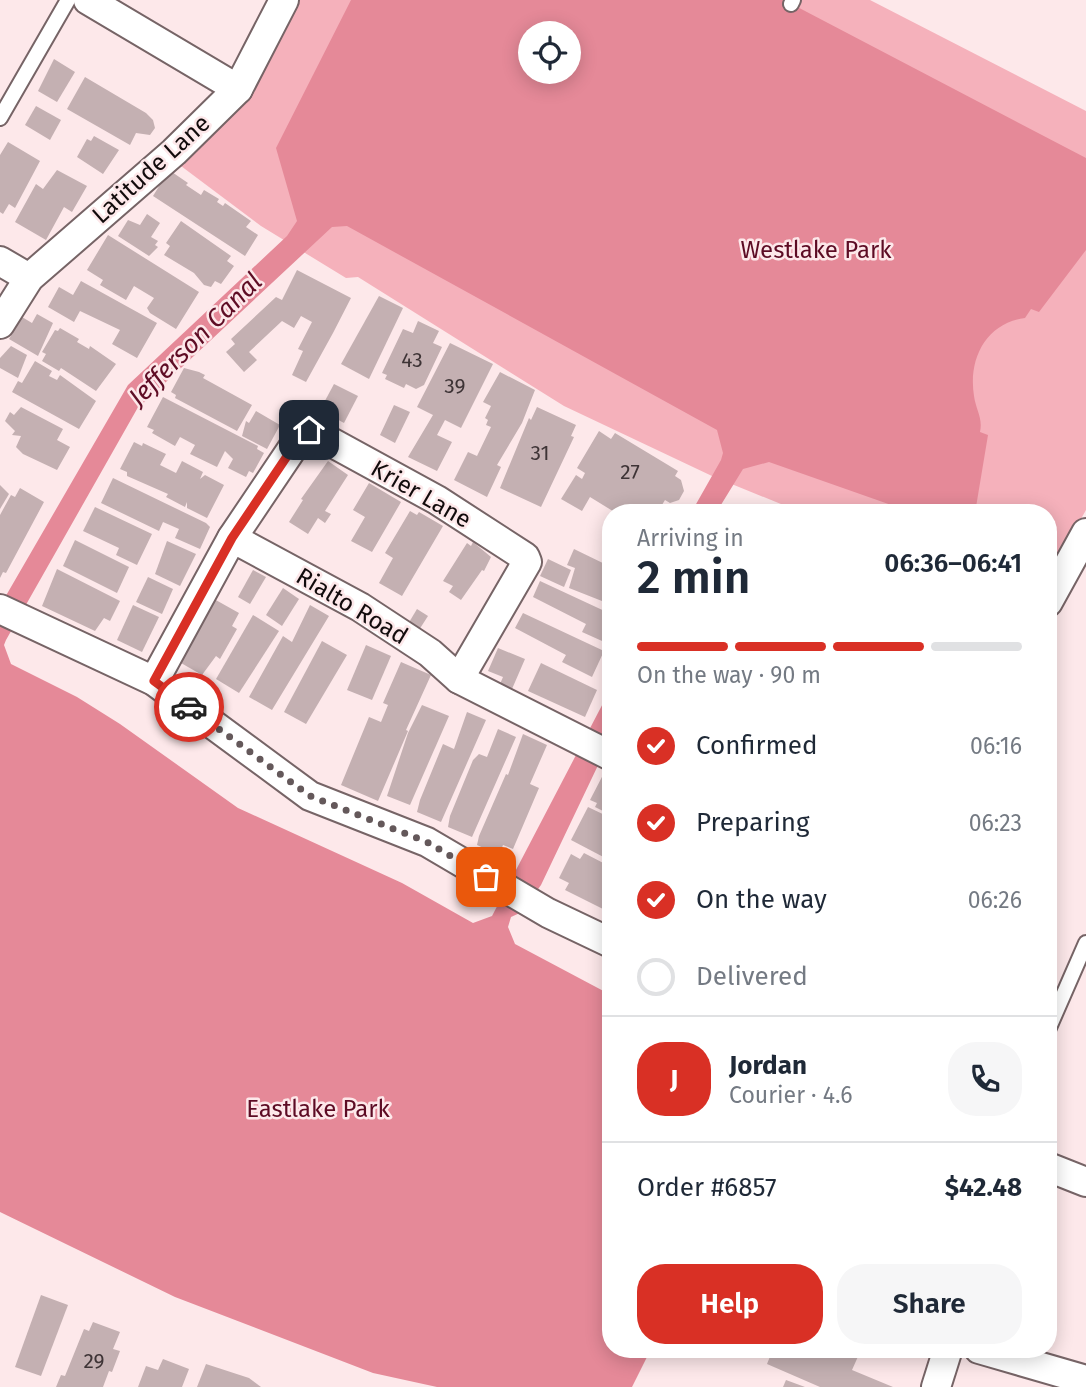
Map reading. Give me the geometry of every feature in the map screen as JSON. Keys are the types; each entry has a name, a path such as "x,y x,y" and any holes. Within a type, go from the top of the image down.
{"street":[{"path":"88,0 238,89"},
{"name":"Latitude Lane","path":"0,324 29,278 174,152 238,89 284,0"},
{"path":"0,261 29,278"},
{"name":"Krier Lane","path":"232,538 304,431 309,430 438,500 525,557 527,562 459,679"},
{"path":"1057,593 1076,575 1086,533"},
{"path":"154,681 232,538"},
{"name":"Rialto Road","path":"232,538 360,607 429,653 459,679 602,751"},
{"path":"0,609 154,681 310,796 427,842 544,910 602,939"},
{"path":"1057,1171 1086,1182"},
{"path":"936,1387 945,1358"},
{"path":"1010,1358 1086,1380"}],"lane":[{"path":"0,118 68,0"},
{"path":"1057,1009 1086,943"}],"green space":[{"name":"Westlake Park","path":"294,0 870,0 1086,111 1086,510 1057,561 1057,504 781,504 712,476 564,406 358,277 346,278 261,226 173,160"}],"water":[{"name":"Jefferson Canal","path":"351,0 784,0 1086,158 1086,250 1039,312 1031,309 1025,318 1000,327 990,335 977,356 974,396 980,418 980,432 988,435 976,504 888,504 769,462 743,469 722,504 696,504 723,453 717,430 347,226 332,227 137,409 4,645 11,664 77,697 120,724 238,808 402,883 473,923 492,916 602,705 602,757 541,885 522,912 511,917 508,927 515,944 602,990 602,1358 646,1358 632,1387 437,1387 373,1373 175,1297 0,1212 0,606 128,385 287,236 297,221 276,148"}],"building":[{"path":"54,59 75,72 57,102 38,91"},
{"path":"85,77 146,113 153,120 155,128 150,135 136,133 130,145 67,109"},
{"path":"36,106 61,120 50,140 25,125"},
{"path":"94,136 119,150 103,174 77,157 87,139 91,141"},
{"path":"8,142 40,161 15,208 9,204 3,214 0,212 0,155"},
{"path":"57,170 87,186 72,212 64,207 46,240 15,222 36,184 43,189"},
{"path":"169,170 201,195 204,190 219,199 217,202 223,206 225,203 251,221 246,227 258,235 245,256 153,196"},
{"path":"147,214 160,223 151,237 158,241 155,245 158,247 149,256 118,236 128,220 140,225"},
{"path":"181,221 231,256 227,261 234,266 221,284 215,281 211,287 204,285 194,273 164,255 170,246 166,243"},
{"path":"108,235 199,292 176,329 150,313 147,308 154,298 134,286 126,300 100,285 103,280 87,270"},
{"path":"297,270 351,298 333,333 306,382 292,375 303,351 298,349 312,322 301,316 294,328 282,321 249,352 257,360 244,372 226,352 235,344 231,339 276,297 282,300"},
{"path":"81,281 157,323 137,358 112,344 120,330 80,311 74,322 48,307 59,287 73,295"},
{"path":"379,296 403,308 369,379 341,364"},
{"path":"37,314 53,323 38,356 9,339 22,317 32,323"},
{"path":"418,321 439,331 433,343 442,347 424,385 416,389 406,384 404,388 385,379 387,375 382,373 403,329 413,333"},
{"path":"60,328 79,339 77,342 89,349 90,346 116,364 96,391 61,368 59,371 42,361 46,354 42,352 55,330"},
{"path":"450,343 493,364 461,428 445,420 437,435 452,442 437,471 408,457 433,415 417,407"},
{"path":"11,346 27,355 18,378 0,368 0,358"},
{"path":"35,361 52,371 49,376 57,380 60,375 96,401 79,429 12,392 18,381 22,383"},
{"path":"184,368 205,375 203,378 252,405 237,431 175,398 176,395 171,392"},
{"path":"500,372 535,390 522,423 497,465 501,467 487,497 454,480 468,452 477,456 491,427 486,425 488,420 485,418 491,406 483,402"},
{"path":"334,384 358,396 344,423 320,410"},
{"path":"163,397 258,446 257,449 264,453 253,473 249,471 246,477 228,468 233,459 225,451 217,467 190,454 195,445 180,437 175,446 152,433 154,430 147,427"},
{"path":"394,405 410,412 395,443 380,435"},
{"path":"21,407 63,429 57,440 70,447 57,470 23,454 16,447 21,436 12,435 15,431 5,421 10,412 14,415"},
{"path":"537,407 576,425 571,436 574,437 541,507 500,488 529,418 531,420"},
{"path":"256,411 280,425 267,449 242,436 246,421 249,423"},
{"path":"599,431 611,439 615,433 678,471 675,476 681,480 684,491 679,500 670,503 665,500 663,504 602,504 590,497 582,511 561,499 576,475 582,479 585,473 577,468"},
{"path":"134,442 142,446 143,443 166,454 160,465 176,473 182,461 203,472 200,479 205,475 224,485 207,518 187,508 187,502 185,507 166,497 168,494 127,476 127,472 120,469"},
{"path":"328,461 348,475 325,511 331,514 325,523 318,518 308,534 289,522 303,500 301,499"},
{"path":"113,478 206,523 210,527 200,549 175,538 179,529 163,522 159,531 101,503"},
{"path":"369,483 401,502 372,552 351,541 365,517 353,510"},
{"path":"0,485 9,494 0,509"},
{"path":"20,488 44,502 6,573 3,572 0,578 0,515 11,495 15,497"},
{"path":"95,507 152,534 137,565 116,555 119,548 83,531"},
{"path":"410,511 417,515 419,512 443,526 402,596 379,583 393,558 385,553"},
{"path":"75,540 129,567 117,593 63,566"},
{"path":"167,541 196,554 180,586 155,574"},
{"path":"473,542 491,557 484,571 482,570 461,600 449,592 453,586 443,581 467,543 471,546"},
{"path":"574,549 602,563 602,601 569,588 575,568 567,565"},
{"path":"548,559 571,570 564,587 540,576"},
{"path":"57,569 120,601 110,621 104,618 95,631 42,606"},
{"path":"253,570 266,577 250,604 238,597"},
{"path":"148,577 173,589 162,614 136,602"},
{"path":"540,581 602,610 602,641 582,632 586,624 533,597"},
{"path":"283,588 299,599 282,626 266,615"},
{"path":"214,599 239,613 232,626 237,629 220,659 216,656 202,675 181,663"},
{"path":"133,605 159,617 142,652 117,640"},
{"path":"310,605 329,616 272,710 249,697 283,636 292,642"},
{"path":"417,609 428,616 419,630 408,624"},
{"path":"523,613 602,650 592,677 562,662 566,655 515,628"},
{"path":"253,615 279,631 239,693 216,679"},
{"path":"322,641 347,655 306,724 284,712"},
{"path":"366,645 391,656 372,700 347,690"},
{"path":"498,648 525,659 512,689 500,684 503,677 488,671"},
{"path":"401,662 431,675 378,801 341,785 369,717 381,722 388,705 383,703"},
{"path":"541,663 597,690 585,717 528,691"},
{"path":"422,705 449,716 410,805 387,796 408,733"},
{"path":"467,712 486,720 441,822 417,812 443,744 454,749"},
{"path":"498,729 516,737 472,837 448,827 450,816 473,760 479,754 487,757"},
{"path":"523,734 547,745 530,784 539,788 513,849 503,845 499,855 477,845"},
{"path":"602,777 602,810 595,807 597,803 590,800"},
{"path":"588,807 602,814 602,856 571,840"},
{"path":"584,853 602,862 602,908 565,890 569,883 559,878 571,854 580,859"},
{"path":"41,1295 68,1305 41,1376 15,1367"},
{"path":"93,1322 120,1332 113,1349 120,1351 112,1372 109,1371 103,1387 56,1387 61,1375 65,1376 84,1329 89,1331"},
{"path":"769,1358 857,1358 852,1370 893,1387 820,1387 767,1364"},
{"path":"163,1359 189,1369 182,1387 138,1387 146,1366 158,1370"},
{"path":"206,1364 249,1378 261,1387 197,1387"},
{"path":"786,1380 805,1387 783,1387"}],"way so far":[{"path":"189,707 310,796 427,842 486,877"}],"route":[{"path":"189,707 154,681 232,538 304,431 309,430"}],"park label":[{"name":"Eastlake Park","path":"318,1109"}]}
